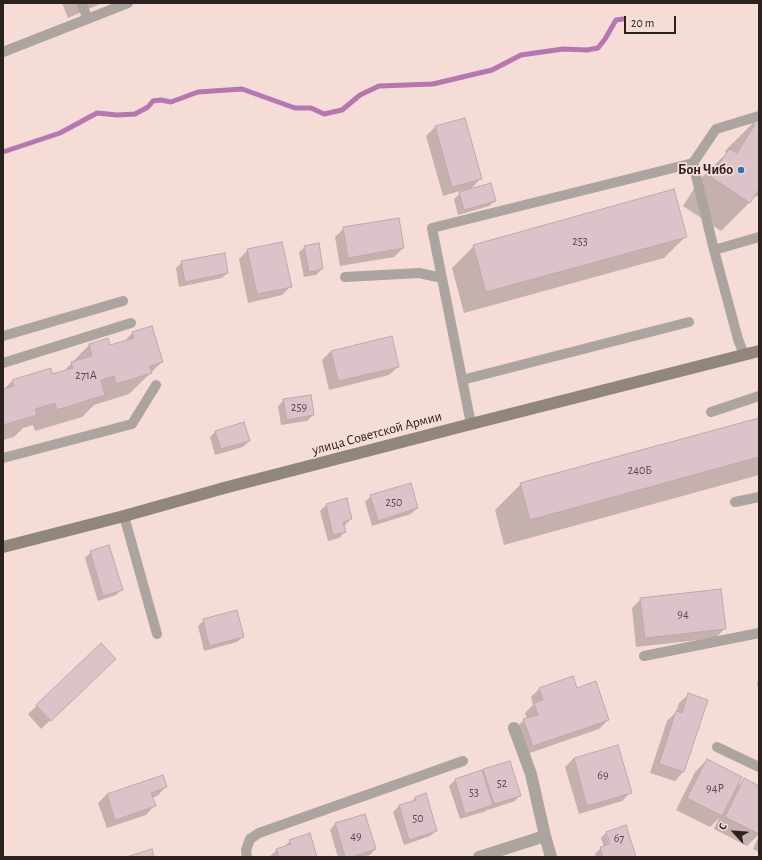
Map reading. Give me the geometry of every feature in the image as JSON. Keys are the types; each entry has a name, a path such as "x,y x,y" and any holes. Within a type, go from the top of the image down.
{"street":[{"name":"улица Советской Армии","path":"3,547 124,516 224,488 759,351"},
{"path":"514,728 531,774 544,836 551,857"},
{"path":"479,857 544,836"}],"lane":[{"path":"81,3 88,19"},
{"path":"3,52 128,3"},
{"path":"471,424 432,228 693,163 716,129 759,116"},
{"path":"693,163 714,250 738,339 744,355"},
{"path":"714,250 759,237"},
{"path":"346,277 419,273 442,278"},
{"path":"3,336 122,301"},
{"path":"462,380 689,322"},
{"path":"3,363 131,324"},
{"path":"3,458 132,424 156,385"},
{"path":"711,412 759,396"},
{"path":"735,502 759,497"},
{"path":"124,516 157,634"},
{"path":"644,656 759,633"},
{"path":"717,747 759,767"},
{"path":"247,857 246,850 248,844 250,840 258,833 463,762"}],"building":[{"path":"465,118 482,179 452,187 435,126"},
{"path":"759,120 759,189 750,203 711,177 729,149 737,153 754,126 753,122"},
{"path":"491,183 496,201 464,210 459,192"},
{"path":"674,189 687,237 486,292 473,245"},
{"path":"399,218 404,248 348,258 343,227"},
{"path":"282,242 292,287 257,294 247,249"},
{"path":"319,243 323,269 309,272 304,246"},
{"path":"225,253 228,273 185,282 181,261"},
{"path":"152,326 163,362 150,366 152,373 116,384 114,376 101,380 105,395 57,410 55,403 35,409 37,415 3,425 3,389 14,386 12,380 51,368 52,374 73,368 71,362 92,356 89,344 108,338 110,345 134,338 132,332"},
{"path":"392,336 399,367 338,381 331,351"},
{"path":"311,395 314,415 287,420 283,399"},
{"path":"759,418 759,457 530,520 520,483"},
{"path":"244,422 250,441 221,449 215,431"},
{"path":"411,483 418,508 378,521 370,495"},
{"path":"347,498 352,519 343,522 346,532 333,535 326,504"},
{"path":"109,545 123,590 103,596 90,551"},
{"path":"721,589 726,629 645,638 640,598"},
{"path":"237,610 244,637 209,646 203,619"},
{"path":"101,643 116,659 51,721 36,705"},
{"path":"573,676 577,688 596,681 609,720 533,746 523,719 538,715 534,703 543,700 539,688"},
{"path":"688,693 708,700 684,772 659,764 676,711 682,713"},
{"path":"618,745 632,793 587,806 574,758"},
{"path":"707,759 742,777 722,816 687,798"},
{"path":"510,761 521,796 494,804 483,769"},
{"path":"482,770 493,805 465,814 455,779"},
{"path":"163,775 167,787 151,793 156,806 115,820 107,794"},
{"path":"744,778 759,786 759,834 725,817"},
{"path":"426,793 437,831 409,840 399,805 416,800 415,797"},
{"path":"365,814 376,849 352,857 345,857 335,823"},
{"path":"626,825 636,857 603,857 600,847 610,844 606,832"},
{"path":"310,833 317,857 279,857 276,849 291,844 289,840"},
{"path":"152,849 154,857 126,857"}],"waterway":[{"path":"3,152 60,133 97,113 117,115 135,114 148,107 153,101 161,100 171,102 198,92 242,89 295,108 311,108 324,114 342,110 360,95 379,86 433,84 492,70 521,55 563,49 587,50 598,48 616,20 623,19"}],"place":[{"name":"Бон Чибо","path":"741,170"}]}
